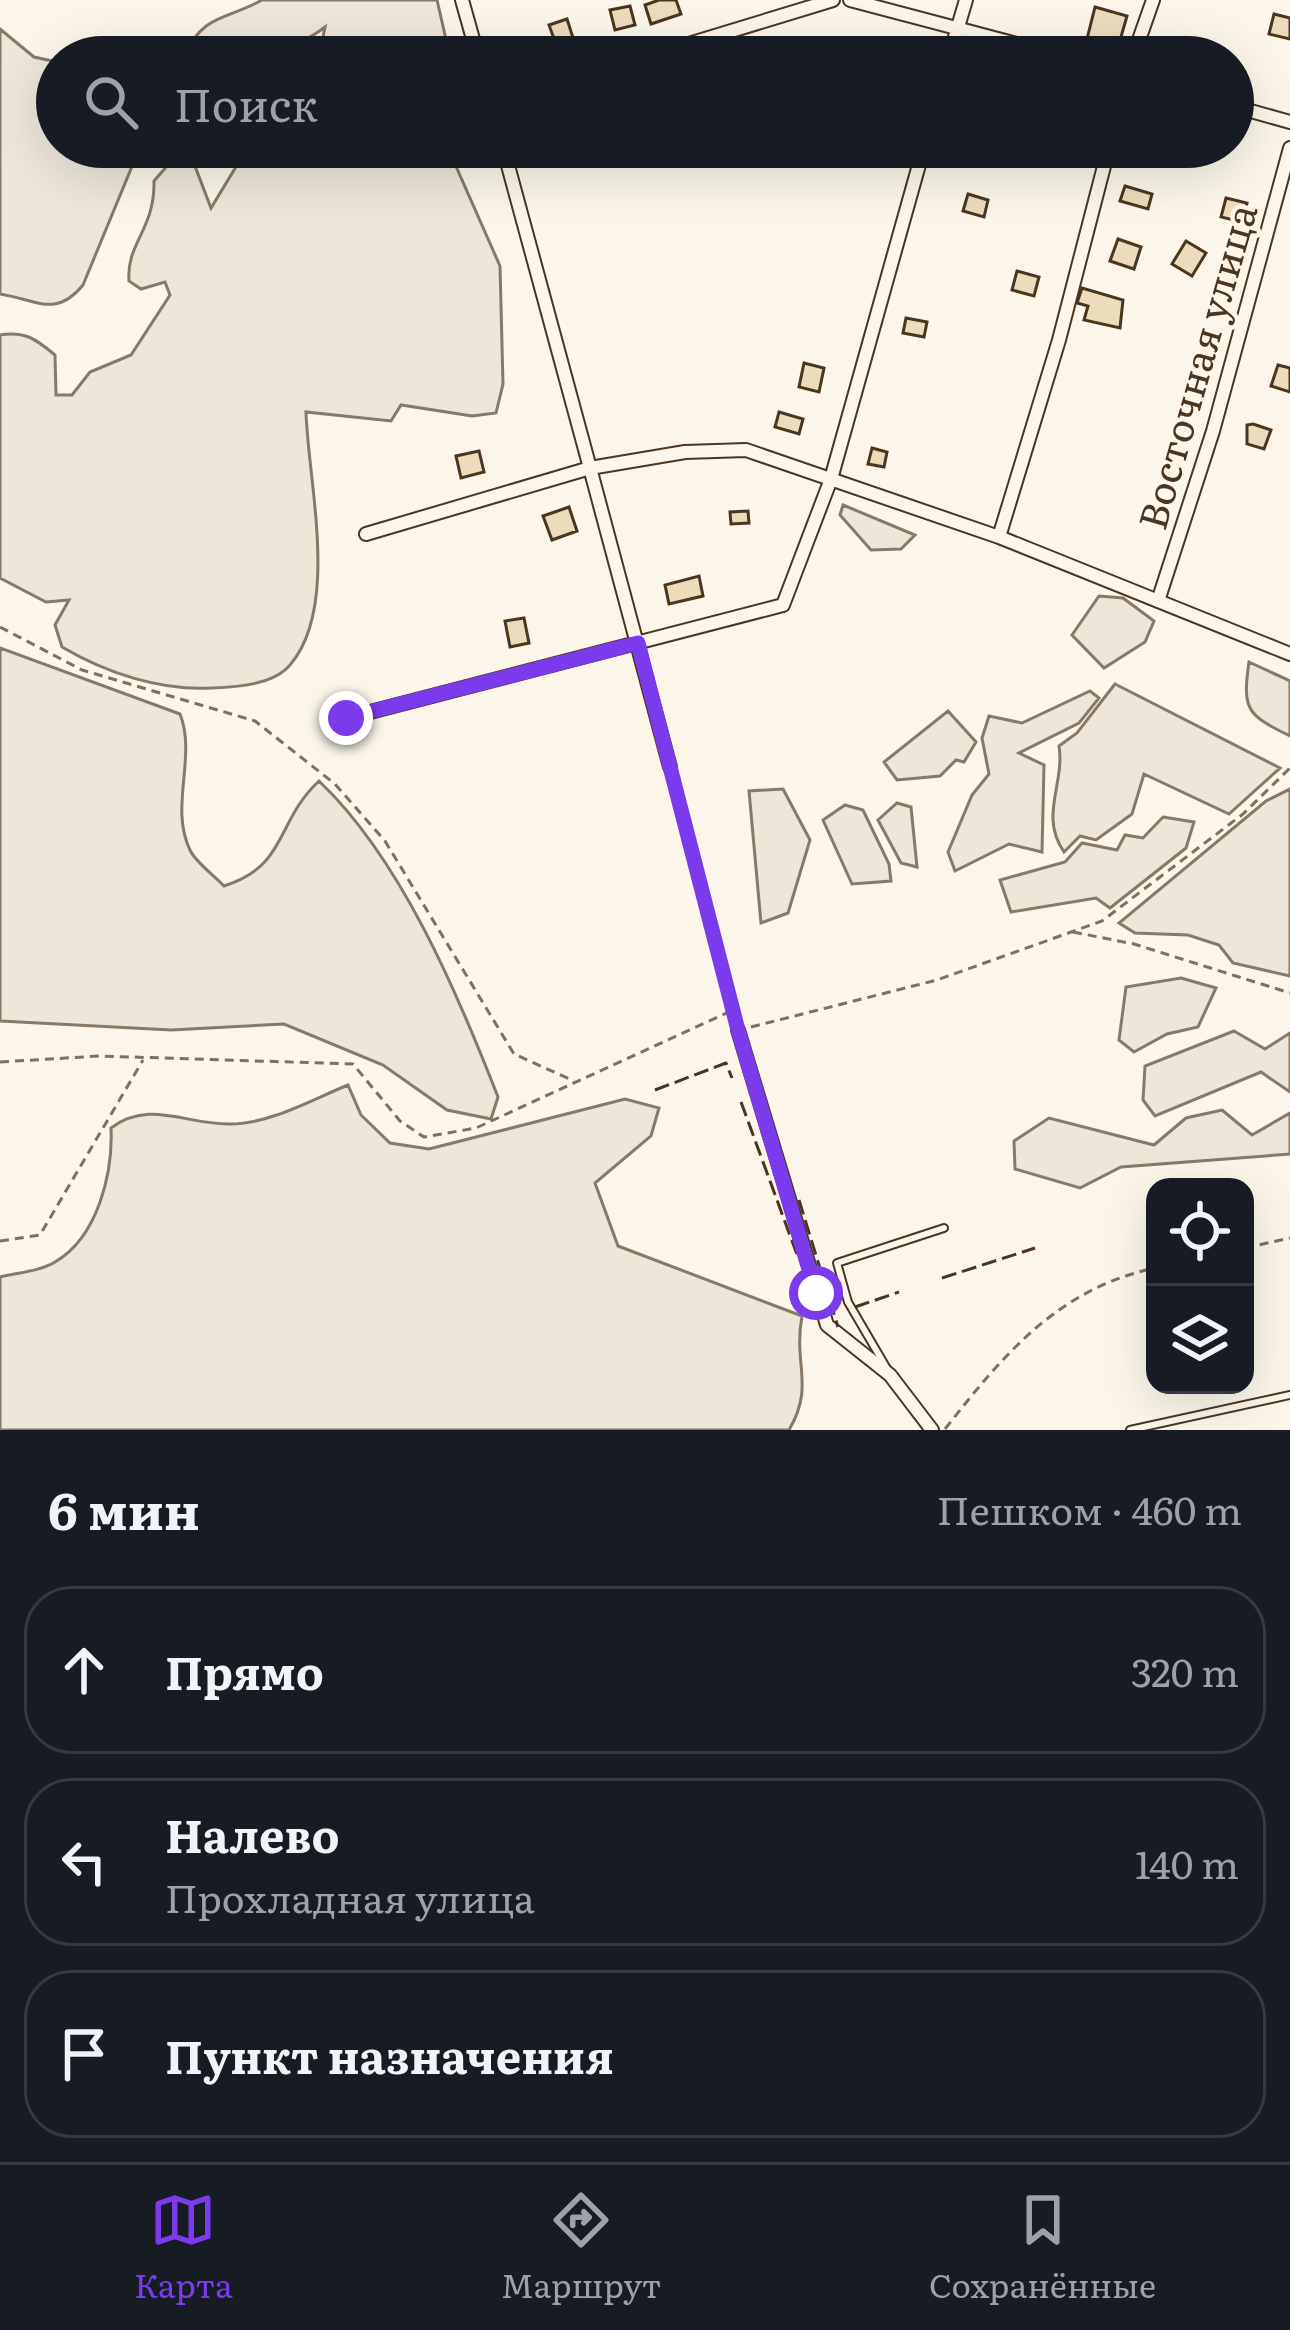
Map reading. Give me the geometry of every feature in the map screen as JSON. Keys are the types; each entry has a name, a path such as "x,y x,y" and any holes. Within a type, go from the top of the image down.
{"street":[{"path":"462,0 472,36"},
{"path":"715,36 833,0"},
{"path":"850,0 990,36"},
{"path":"956,36 966,0"},
{"path":"1141,36 1154,0"},
{"path":"1254,112 1290,122"},
{"name":"Восточная улица","path":"1158,601 1213,431 1290,148"},
{"path":"508,168 670,767"},
{"path":"346,718 783,605 831,479 918,168"},
{"path":"999,537 1059,340 1103,168"},
{"path":"366,534 590,468 686,452 746,450 999,537 1290,654"},
{"path":"738,1030 827,1324 890,1375 932,1430"}],"lane":[{"path":"890,1375 848,1302 838,1263 944,1228"},
{"path":"1130,1430 1290,1395"}],"path":[{"path":"0,627 82,670 255,721 335,784 385,842 514,1054 578,1083"},
{"path":"670,767 738,1030 937,980 1072,932 1120,908 1243,814 1290,768"},
{"path":"1072,932 1134,944 1290,993"},
{"path":"0,1063 145,1056 353,1064 400,1121 424,1137 476,1128 733,1010"},
{"path":"0,1241 40,1235 145,1056"},
{"path":"1254,1246 1290,1238"},
{"path":"944,1430 1035,1326 1106,1279 1146,1270"}],"shaded area":[{"path":"262,0 437,0 445,36 323,36 325,27 312,36 196,36 217,20"},
{"path":"0,29 36,57 36,168 131,168 83,285 73,295 55,304 0,294"},
{"path":"165,168 196,168 211,208 235,168 457,168 500,266 503,384 496,413 472,416 401,405 391,421 306,412 318,578 305,640 283,672 264,681 222,688 173,687 115,672 62,647 55,625 69,600 46,602 0,578 0,335 30,338 55,355 56,395 72,395 90,372 131,355 170,295 165,282 141,289 129,281 132,256 150,212 154,181"},
{"path":"843,505 915,535 901,549 871,550 840,515"},
{"path":"1099,596 1123,598 1154,621 1145,642 1104,668 1072,635"},
{"path":"0,648 180,714 186,747 184,834 193,855 224,886 245,877 271,855 319,781 376,849 424,929 498,1097 491,1119 447,1110 383,1065 284,1024 171,1030 0,1021"},
{"path":"1249,662 1290,681 1290,736 1251,709 1246,691"},
{"path":"1115,684 1280,768 1229,814 1144,774 1132,814 1096,840 1080,836 1064,852 1053,813 1059,746 1077,733"},
{"path":"1090,691 1099,698 1079,723 1019,753 1044,765 1042,852 1009,844 955,871 948,852 972,795 989,774 982,738 989,716 1022,723"},
{"path":"948,711 976,742 964,762 956,760 940,776 897,780 884,762"},
{"path":"783,789 810,840 788,913 761,923 749,791"},
{"path":"1290,789 1290,976 1233,963 1219,945 1188,935 1135,933 1119,923 1266,801"},
{"path":"897,803 911,807 917,867 901,863 878,820"},
{"path":"845,805 863,810 889,864 891,881 852,884 823,820"},
{"path":"1163,817 1194,822 1186,848 1110,908 1096,898 1011,912 1000,880 1065,862 1082,843 1117,850 1125,835 1143,838"},
{"path":"1181,978 1216,988 1198,1027 1167,1034 1134,1052 1119,1040 1126,987"},
{"path":"1234,1031 1265,1049 1290,1033 1290,1092 1261,1072 1155,1116 1143,1100 1145,1066"},
{"path":"348,1085 361,1115 390,1143 429,1149 625,1099 659,1108 651,1136 595,1183 618,1246 802,1316 801,1401 789,1430 0,1430 0,1277 49,1265 82,1237 105,1184 111,1128 154,1114 245,1123"},
{"path":"1222,1110 1252,1135 1290,1113 1290,1154 1121,1167 1080,1188 1015,1169 1014,1141 1049,1118 1154,1145 1186,1118"}],"building":[{"path":"676,0 681,14 651,24 645,5"},
{"path":"630,6 635,25 615,30 610,10"},
{"path":"1095,7 1127,16 1121,36 1088,36"},
{"path":"1274,14 1290,18 1290,39 1269,34"},
{"path":"567,19 572,36 553,36 549,25"},
{"path":"1125,186 1152,194 1148,209 1120,201"},
{"path":"968,194 988,200 984,217 963,211"},
{"path":"1226,198 1247,203 1242,222 1221,217"},
{"path":"1118,239 1141,247 1134,269 1110,261"},
{"path":"1186,241 1206,253 1192,276 1172,264"},
{"path":"1017,271 1039,277 1034,296 1012,290"},
{"path":"1082,288 1123,300 1120,328 1084,320 1088,306 1077,303"},
{"path":"906,318 927,322 924,337 903,333"},
{"path":"804,363 824,368 819,392 799,387"},
{"path":"1278,365 1290,368 1290,392 1271,386"},
{"path":"779,412 803,419 799,434 775,427"},
{"path":"1247,425 1271,430 1264,449 1247,444"},
{"path":"872,448 887,452 884,467 868,464"},
{"path":"479,451 484,472 461,478 456,456"},
{"path":"569,507 577,531 552,540 543,516"},
{"path":"748,511 749,523 731,524 730,512"},
{"path":"699,576 703,596 669,604 665,585"},
{"path":"524,618 529,643 510,647 505,621"}],"fence":[{"path":"655,1090 726,1063 732,1078"},
{"path":"741,1102 799,1260"},
{"path":"799,1200 838,1327"},
{"path":"942,1278 1035,1248"},
{"path":"855,1307 899,1292"}],"route":[{"path":"346,718 638,643 738,1030 816,1293"}]}
